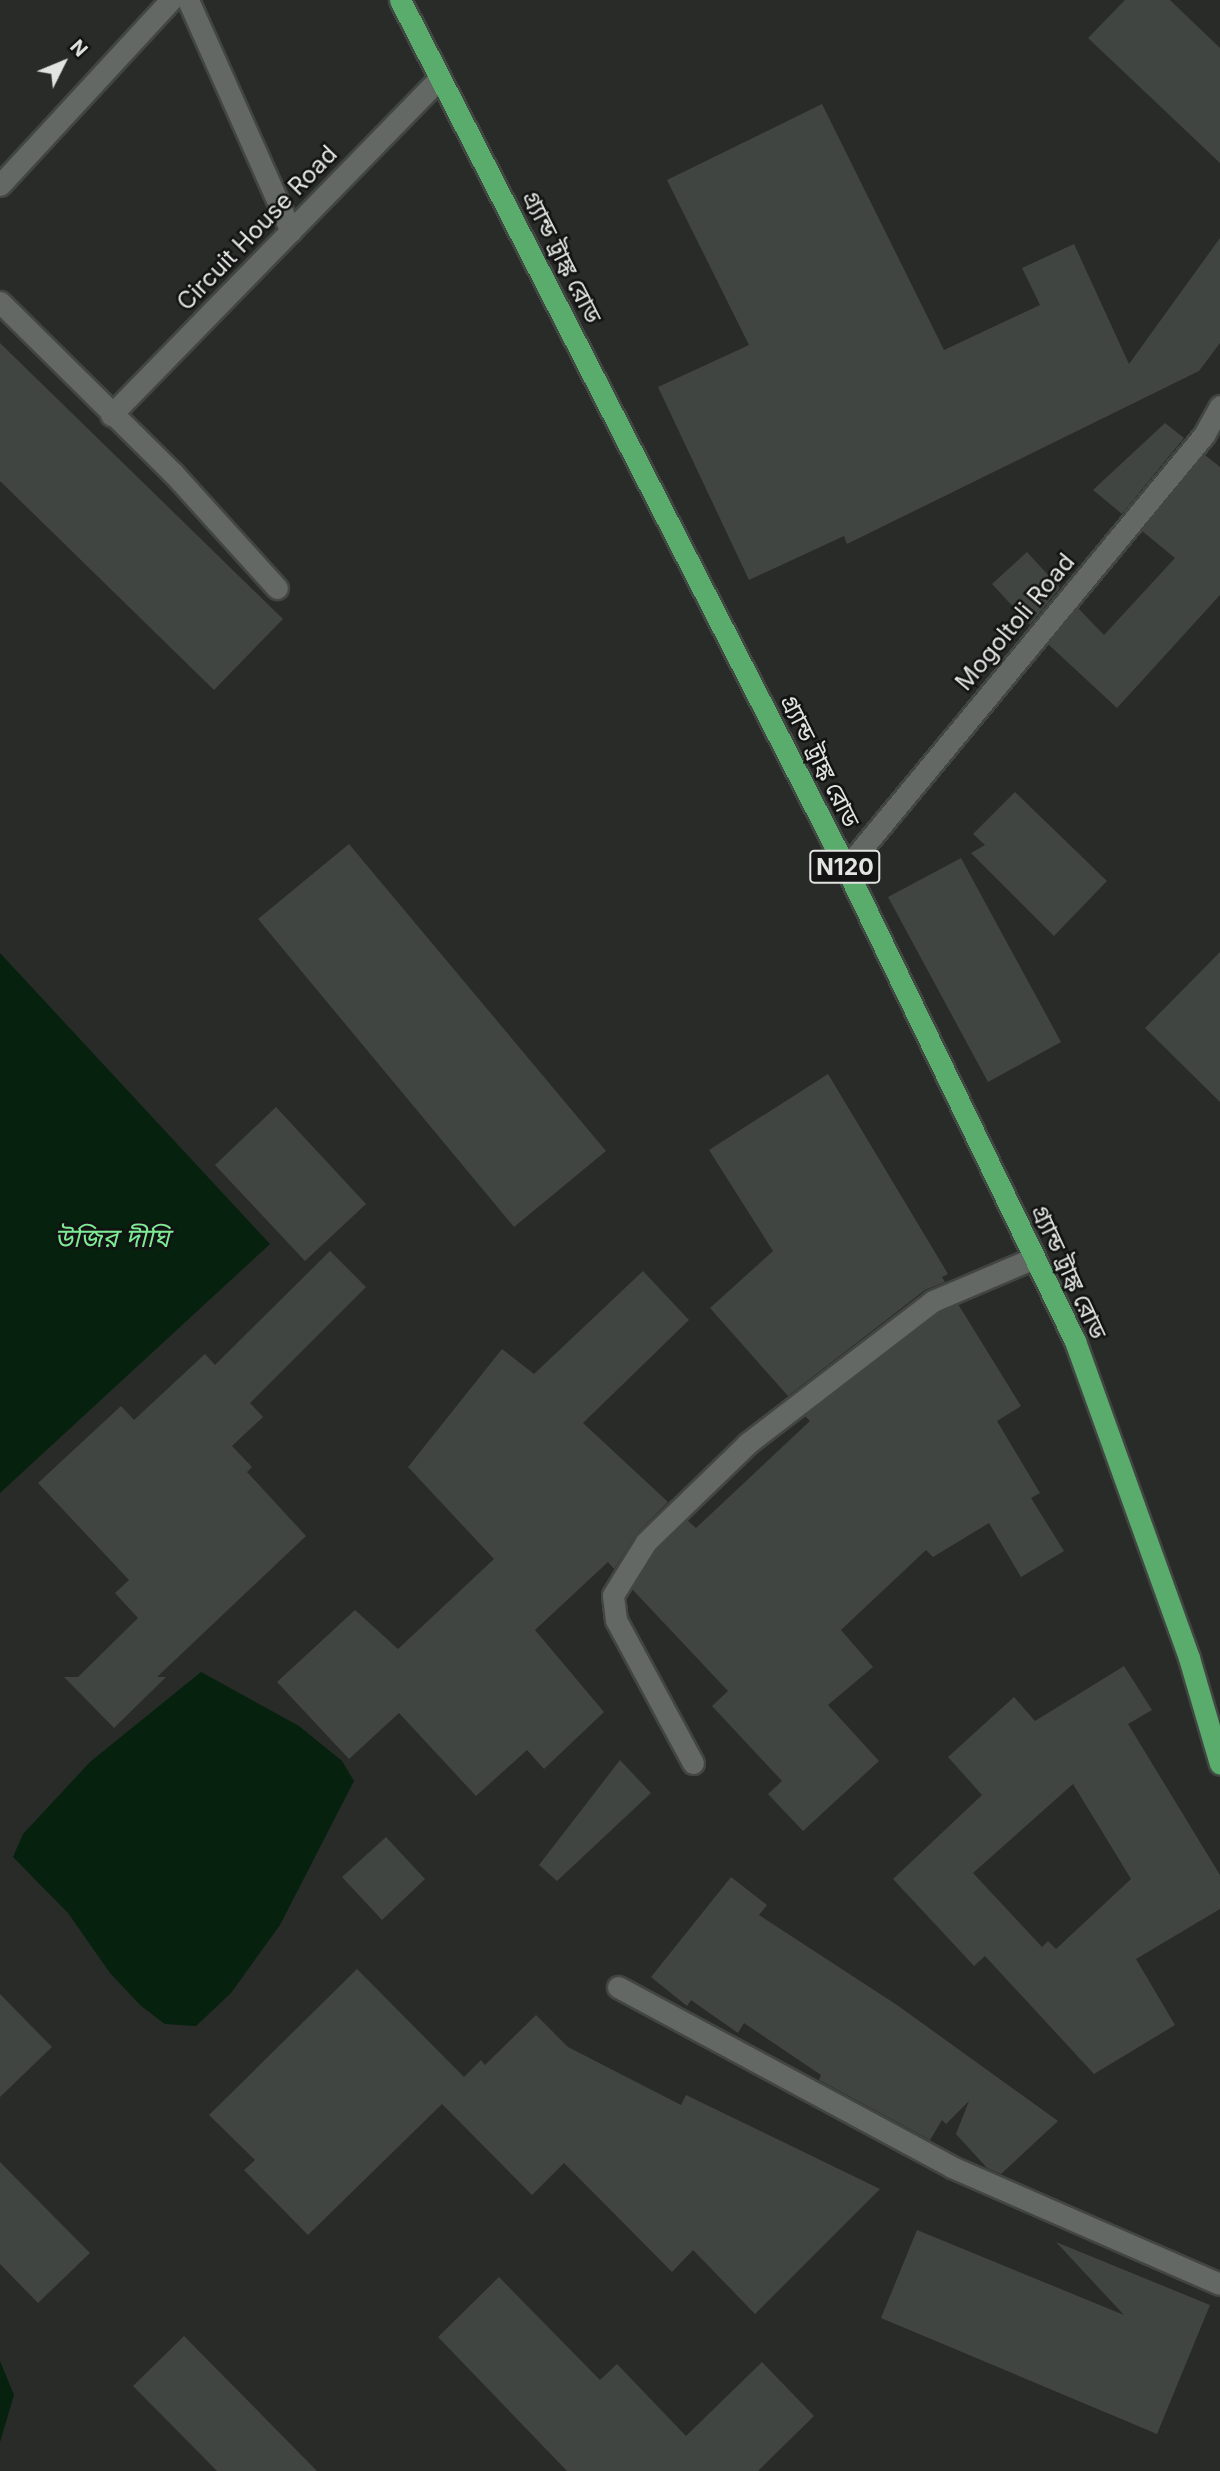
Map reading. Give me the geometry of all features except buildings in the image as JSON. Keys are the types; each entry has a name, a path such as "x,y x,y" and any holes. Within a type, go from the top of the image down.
{"highway":[{"name":"গ্র্যান্ড ট্রাঙ্ক রোড","path":"400,0 846,868 1075,1341 1189,1658 1220,1764"}],"street":[{"path":"0,185 171,0"},
{"path":"188,0 291,231"},
{"name":"Circuit House Road","path":"111,415 440,78"},
{"path":"0,302 111,415 173,473 277,588"},
{"name":"Mogoltoli Road","path":"846,868 1204,435 1220,406"},
{"path":"693,1763 616,1620 613,1595 646,1542 748,1443 933,1301 1034,1258"},
{"path":"618,1987 952,2168 1220,2284"}],"water":[{"name":"উজির দীঘি","path":"0,953 270,1244 0,1493"},
{"path":"201,1672 299,1726 342,1761 354,1781 280,1925 231,1993 196,2026 165,2024 141,2006 110,1973 68,1913 13,1857 23,1834 90,1762"},
{"path":"0,2361 14,2395 0,2442"}]}
